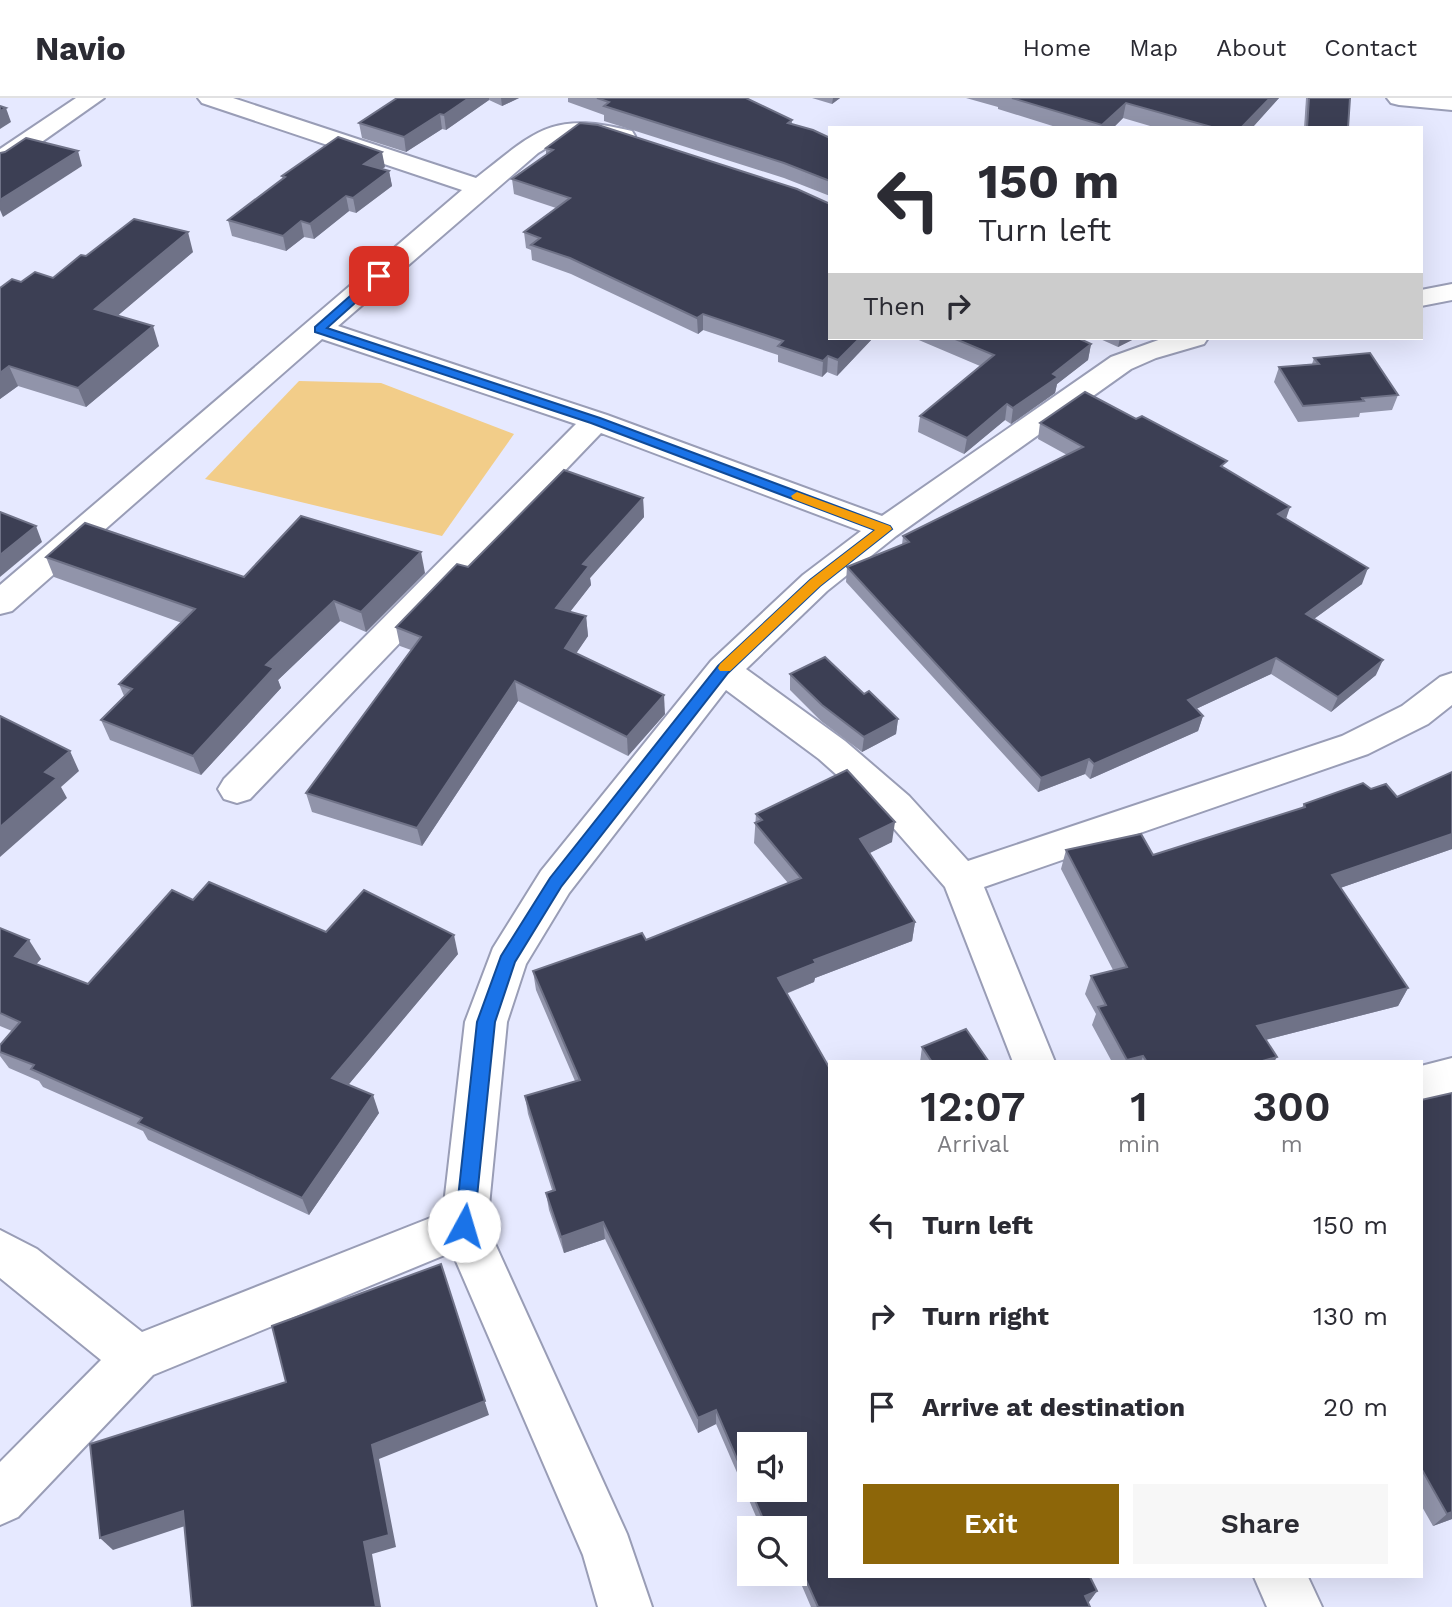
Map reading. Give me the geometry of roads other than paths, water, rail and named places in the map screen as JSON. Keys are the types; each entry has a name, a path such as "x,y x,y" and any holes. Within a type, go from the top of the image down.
{"street":[{"path":"0,160 92,98"},
{"path":"210,98 480,188"},
{"path":"1399,98 1452,103"},
{"path":"0,603 480,188 558,130 584,127 643,143"},
{"path":"1423,298 1452,292"},
{"path":"319,329 596,421 885,529"},
{"path":"625,1607 608,1553 464,1226 486,1022 507,960 555,882 723,670 815,583 1108,357 1185,340"},
{"path":"237,789 596,421"},
{"path":"723,670 832,750 887,798 961,879 1033,1060"},
{"path":"961,879 1355,745 1415,715 1452,685"},
{"path":"1423,1084 1452,1077"},
{"path":"0,1499 136,1358 464,1226"},
{"path":"0,1252 136,1358"},
{"path":"1280,1578 1295,1607"}]}
